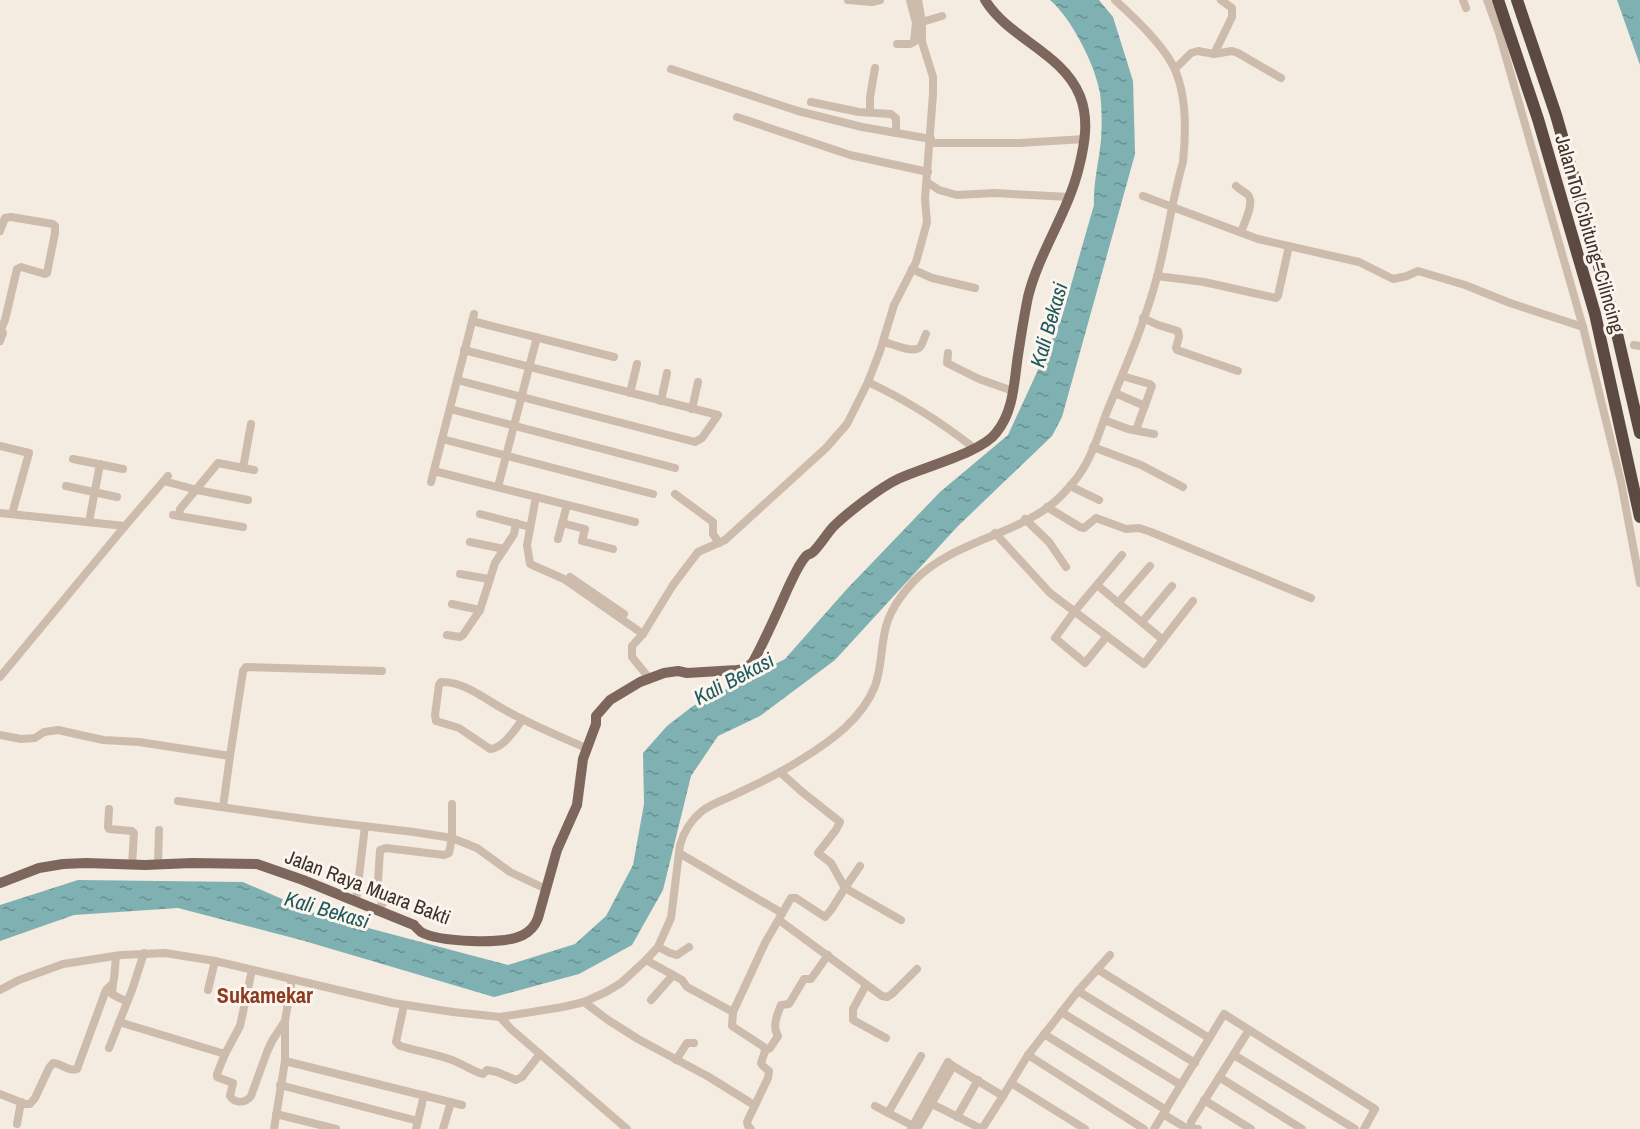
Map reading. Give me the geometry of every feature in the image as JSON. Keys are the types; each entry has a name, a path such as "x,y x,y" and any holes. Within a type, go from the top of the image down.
{"highway":[{"name":"Jalan Tol Cibitung–Cilincing","path":"1498,0 1538,119 1595,314 1640,517"},
{"name":"Jalan Tol Cibitung–Cilincing","path":"1517,0 1559,124 1612,312 1640,433"}],"main road":[{"name":"Jalan Raya Muara Bakti","path":"0,883 39,868 63,864 257,864 303,879 414,926 420,932 438,937 476,941 510,939 525,935 536,925 557,850 577,805 583,759 596,724 596,716 610,700 649,678 664,673 745,669 753,662 791,582 807,555 813,552 834,526 897,479 982,444 992,438 1001,426 1010,406 1032,286 1070,197 1080,166 1086,124 1080,96 1070,79 1050,58 997,16 986,0"}],"street":[{"path":"848,0 872,2 880,0"},
{"path":"649,678 636,664 631,653 632,646 698,552 725,540 826,448 847,424 868,382 884,342 894,305 918,257 927,222 925,199 933,77 918,42 910,0"},
{"path":"918,0 922,22 918,42"},
{"path":"0,990 56,966 78,961 144,953 180,954 404,1005 500,1017 550,1010 584,1002 621,982 646,960 658,946 671,918 679,853 686,829 703,810 780,772 846,727 862,709 875,687 888,620 914,580 941,561 1047,507 1070,486 1087,462 1122,376 1157,276 1183,162 1184,147 1183,103 1175,69 1166,54 1141,25 1115,0"},
{"path":"1214,54 1232,17 1232,8 1221,0"},
{"path":"1487,0 1502,44 1582,327 1621,482 1640,583"},
{"path":"922,22 942,16"},
{"path":"897,44 918,42"},
{"path":"1175,69 1191,53 1198,51 1214,54 1232,51 1281,78"},
{"path":"870,112 874,68"},
{"path":"671,69 798,111 930,141 1018,144 1085,139"},
{"path":"811,102 859,112 891,114 896,118 896,133"},
{"path":"737,117 850,155 928,177 939,190 957,195 994,193 1070,197"},
{"path":"1236,186 1251,199 1241,232"},
{"path":"1143,196 1258,239 1359,262 1393,279 1418,271 1465,285 1582,327"},
{"path":"0,231 5,218 11,217 55,226 47,273 21,267 17,269 1,326 3,333 0,341"},
{"path":"1157,276 1204,282 1273,299 1278,296 1289,246"},
{"path":"912,269 932,278 975,288"},
{"path":"431,482 473,317 534,337 614,357"},
{"path":"1143,318 1178,331 1177,350 1238,371"},
{"path":"884,342 916,349 919,348 926,333"},
{"path":"496,487 534,337"},
{"path":"457,380 695,442 702,438 718,415 464,351"},
{"path":"948,353 946,360 950,364 979,379 1013,391"},
{"path":"630,393 637,364"},
{"path":"661,401 667,373"},
{"path":"1122,376 1151,384 1136,430"},
{"path":"692,409 698,382"},
{"path":"868,382 928,414 974,448"},
{"path":"1115,393 1145,406"},
{"path":"450,409 675,468"},
{"path":"1104,420 1154,434"},
{"path":"243,468 251,424"},
{"path":"442,439 653,494"},
{"path":"0,446 29,453 12,514"},
{"path":"1094,447 1141,465 1183,487"},
{"path":"73,459 123,469"},
{"path":"243,526 176,516 218,463 254,470"},
{"path":"89,522 100,464"},
{"path":"434,471 635,522"},
{"path":"0,677 166,479 197,490 248,500"},
{"path":"66,486 117,497"},
{"path":"1070,486 1099,500"},
{"path":"675,494 713,522 713,534 719,543"},
{"path":"536,497 526,544 528,553 644,631"},
{"path":"558,539 567,505"},
{"path":"1047,507 1084,528 1096,518 1126,529 1139,528 1151,532 1311,598"},
{"path":"0,513 125,526"},
{"path":"480,514 530,527"},
{"path":"1025,519 1049,542 1066,567"},
{"path":"447,635 460,637 463,635 480,610 495,563 514,534 516,523"},
{"path":"562,523 585,529 582,541 613,549"},
{"path":"995,533 1050,593 1144,664 1194,601"},
{"path":"470,542 504,549"},
{"path":"1107,636 1085,663 1055,638 1122,555"},
{"path":"1118,603 1150,566"},
{"path":"460,574 489,579"},
{"path":"1096,585 1163,640"},
{"path":"1142,622 1172,586"},
{"path":"452,604 480,610"},
{"path":"223,807 243,671 246,667 382,671"},
{"path":"523,719 501,745 490,749 459,728 436,721 439,685 444,682 460,686 586,748"},
{"path":"0,735 21,739 35,738 44,732 58,730 103,740 139,742 230,756"},
{"path":"780,772 840,822 818,853 831,863 845,888 901,920"},
{"path":"178,801 452,838 477,848 510,872 546,889"},
{"path":"377,910 384,902 377,896 381,848 447,854 450,851 452,838 452,804"},
{"path":"110,809 109,829 134,833 132,865"},
{"path":"356,901 365,826"},
{"path":"158,864 159,830"},
{"path":"679,853 781,916 878,994 887,997 917,969"},
{"path":"765,1051 764,1047 734,1028 732,1024 733,1012 765,943 791,898 794,897 826,916 860,866"},
{"path":"658,946 677,955 689,947"},
{"path":"109,1048 144,953"},
{"path":"751,1129 747,1122 770,1072 761,1063 765,1051 770,1048 778,1036 775,1027 781,1005 789,1004 804,979 811,979 828,955"},
{"path":"932,1104 982,1129 1028,1055 1078,990 1110,955"},
{"path":"116,956 112,994 127,1001"},
{"path":"646,960 682,980 687,987 733,1012"},
{"path":"208,990 215,961"},
{"path":"1097,969 1209,1038"},
{"path":"252,970 240,1026 216,1075 233,1083 232,1100 243,1102 251,1096 267,1052 285,1021"},
{"path":"651,1000 672,975"},
{"path":"274,1129 285,1061 285,1021 292,979"},
{"path":"0,1094 28,1105 32,1102 53,1063 77,1070 106,990 113,983"},
{"path":"866,985 853,1009 853,1020 886,1038"},
{"path":"1078,990 1195,1063"},
{"path":"584,1002 608,1020 709,1077 754,1106"},
{"path":"404,1005 396,1042 400,1046 450,1059 483,1074 487,1070 516,1080 522,1077 540,1054"},
{"path":"1061,1012 1180,1085"},
{"path":"1154,1129 1224,1014 1375,1109 1364,1129"},
{"path":"500,1017 616,1125 627,1129"},
{"path":"119,1022 225,1054"},
{"path":"1044,1034 1186,1128 1193,1129 1191,1122 1249,1030"},
{"path":"676,1060 687,1042 694,1043"},
{"path":"1028,1055 1144,1129"},
{"path":"1234,1055 1355,1129"},
{"path":"888,1113 921,1056"},
{"path":"285,1061 462,1105"},
{"path":"916,1128 948,1062 1003,1096"},
{"path":"916,1128 953,1066"},
{"path":"1219,1077 1302,1129"},
{"path":"957,1117 978,1080"},
{"path":"1011,1083 1085,1129"},
{"path":"280,1085 417,1125 424,1095"},
{"path":"1204,1100 1251,1129"},
{"path":"17,1124 21,1102"},
{"path":"443,1129 451,1102"},
{"path":"875,1106 916,1128"},
{"path":"276,1114 336,1129"}],"water":[{"path":"1050,0 1099,0 1113,17 1133,81 1135,154 1062,417 1052,436 958,526 835,660 760,716 718,736 691,776 663,890 632,945 579,974 494,997 301,940 178,908 74,915 0,941 0,905 78,880 243,882 319,915 508,965 575,944 606,916 633,865 644,804 643,753 667,726 693,706 785,659 846,590 940,492 1008,435 1061,320 1094,205 1101,140 1101,99 1093,69 1074,30"},
{"path":"1617,0 1640,0 1640,65"}],"district":[{"name":"Sukamekar","path":"265,995"}],"water label":[{"name":"Kali Bekasi","path":"1049,325"},
{"name":"Kali Bekasi","path":"734,679"},
{"name":"Kali Bekasi","path":"327,910"}]}
